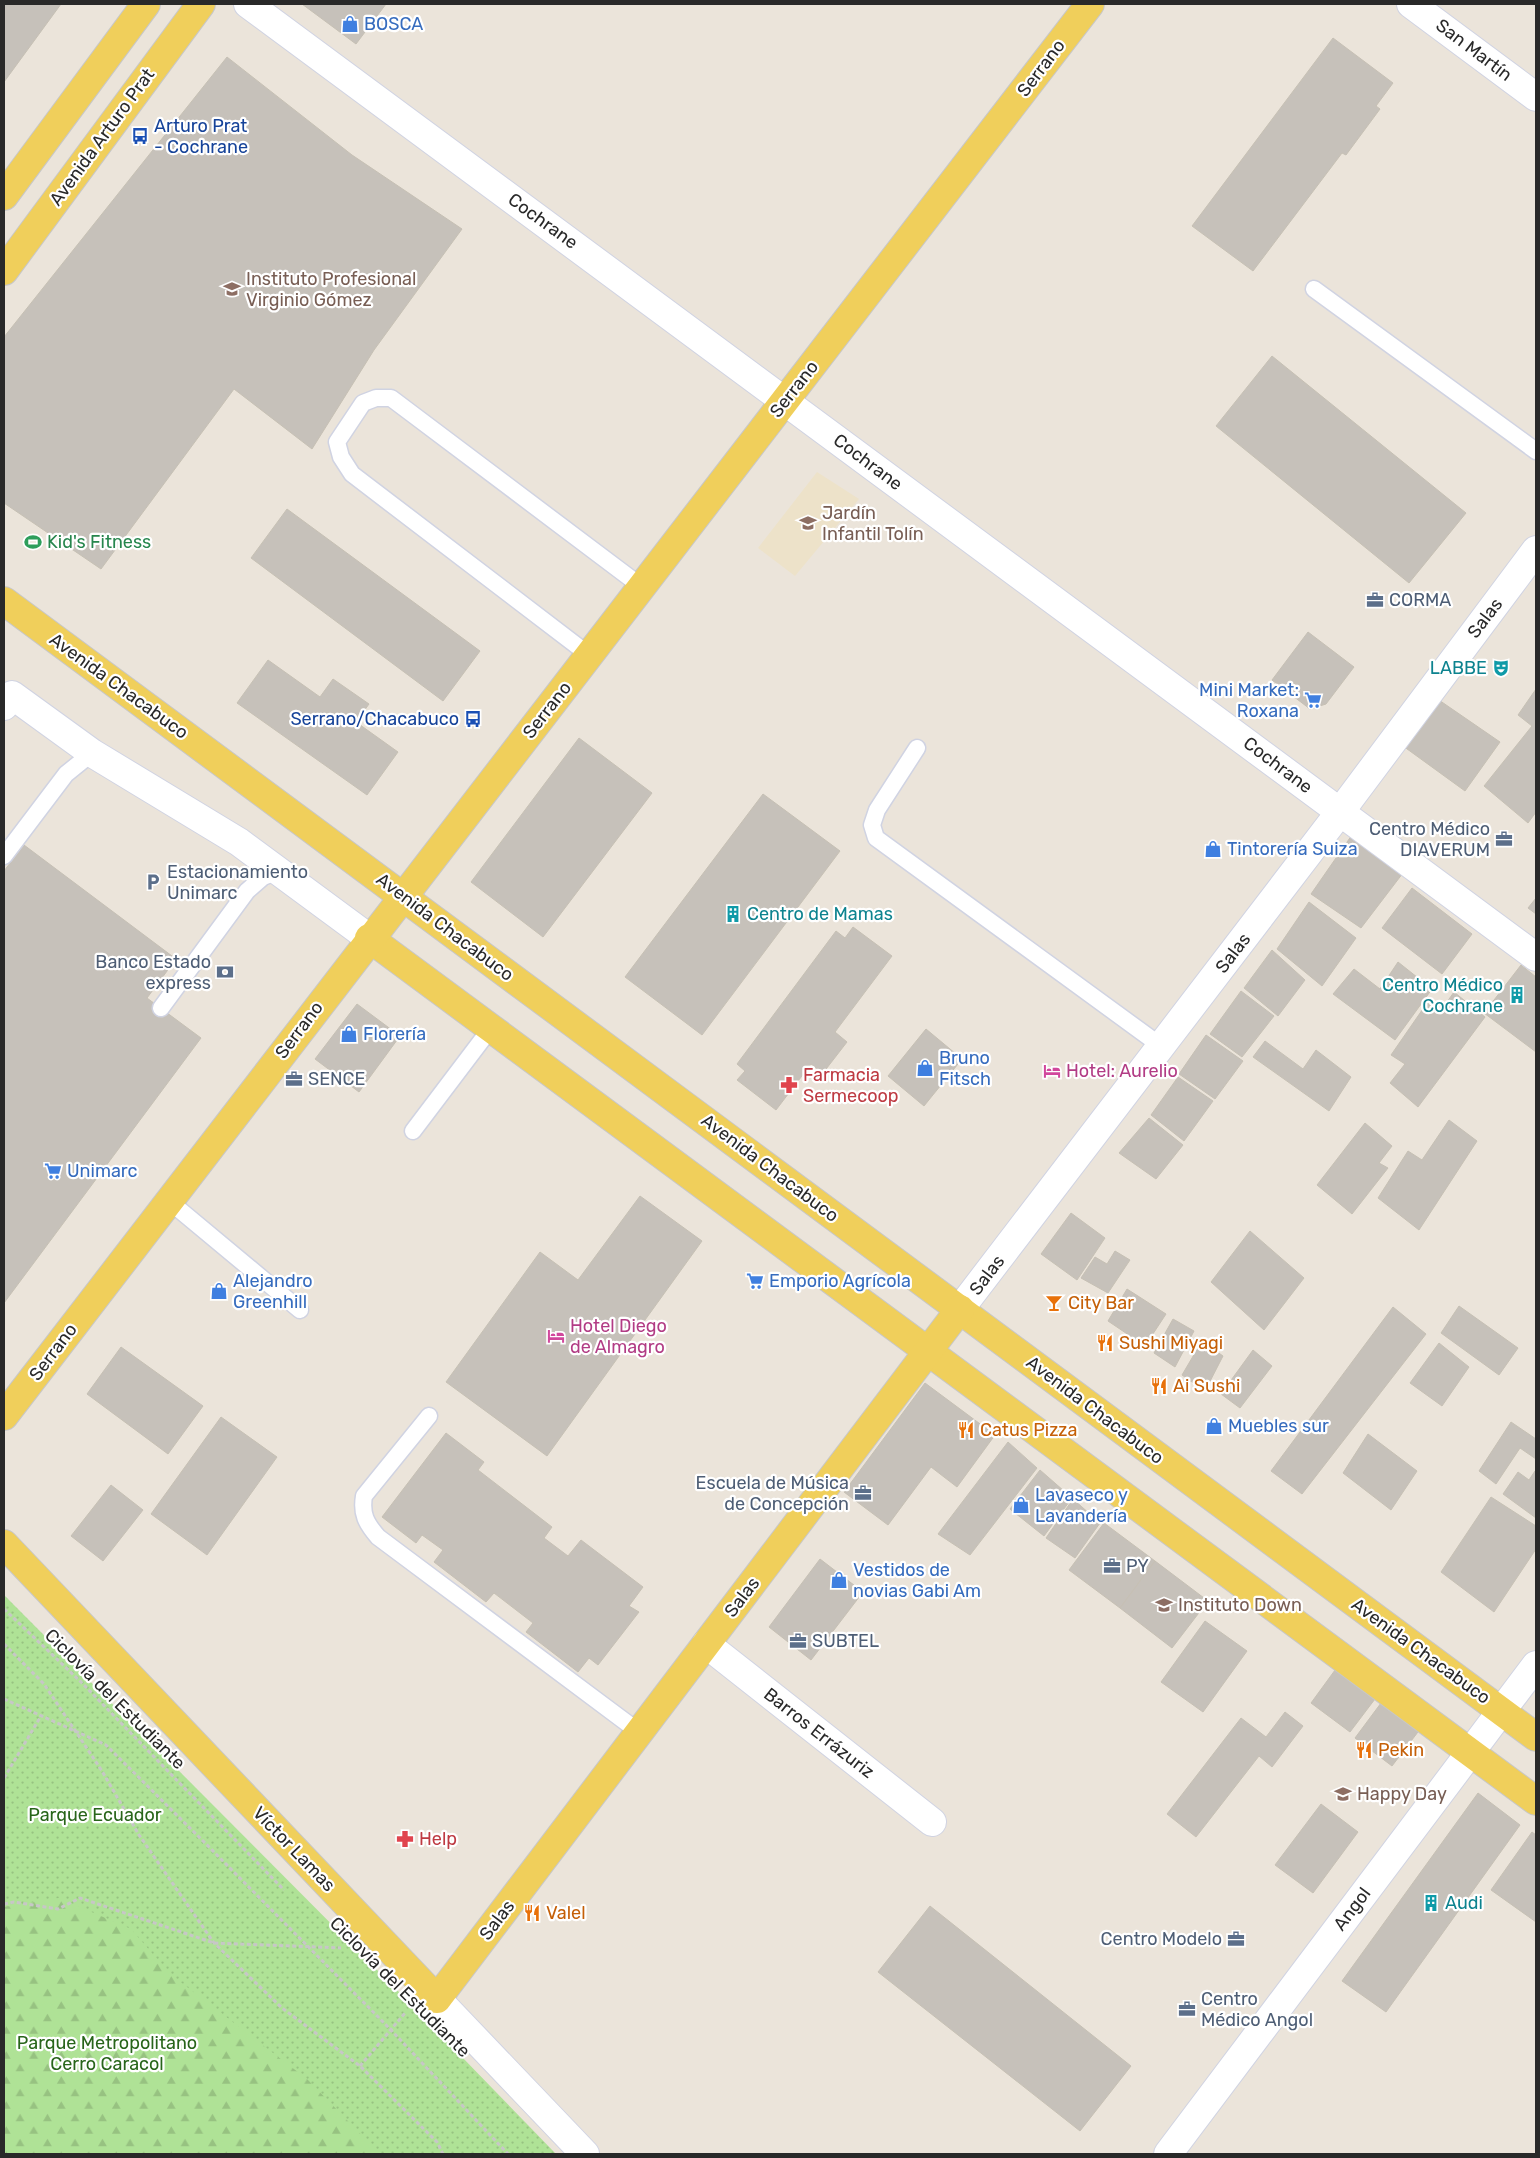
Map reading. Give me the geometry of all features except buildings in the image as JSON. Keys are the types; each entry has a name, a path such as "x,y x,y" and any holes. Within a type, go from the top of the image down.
{"main road":[{"path":"4,196 146,4"},
{"name":"Avenida Arturo Prat","path":"4,271 201,4"},
{"name":"Serrano","path":"4,1416 369,938 786,401 1090,4"},
{"name":"Avenida Chacabuco","path":"4,601 1536,1737"},
{"path":"369,938 1471,1751 1536,1801"},
{"name":"Salas","path":"437,1999 960,1309"},
{"name":"Víctor Lamas","path":"4,1544 437,1999"}],"street":[{"name":"Cochrane","path":"248,4 1536,957"},
{"name":"San Martín","path":"1411,4 1536,97"},
{"name":"Salas","path":"960,1309 1340,812 1536,550"},
{"path":"8,701 239,842 369,938"},
{"name":"Barros Errázuriz","path":"706,1644 932,1822"},
{"name":"Angol","path":"1168,2154 1536,1665"},
{"name":"Víctor Lamas","path":"437,1999 585,2154"}],"lane":[{"path":"1314,289 1536,451"},
{"path":"589,655 352,474 341,457 337,442 363,403 376,398 391,398 642,587"},
{"path":"917,748 877,810 872,824 876,838 1161,1046"},
{"path":"4,856 66,774 92,754"},
{"path":"161,1008 247,891 263,877 278,871"},
{"path":"413,1131 490,1028"},
{"path":"168,1200 300,1310"},
{"path":"428,1416 364,1496 362,1510 367,1523 378,1537 639,1732"}],"path":[{"name":"Ciclovía del Estudiante","path":"4,1609 80,1681 286,1892"},
{"path":"4,1644 44,1684 102,1771 139,1835 214,1943 282,2008 360,2066 437,2142 443,2154"},
{"path":"4,1699 106,1745 391,2030 508,2154"},
{"path":"4,1778 41,1716"},
{"path":"4,1904 14,1902 58,1909 80,1898 214,1943 341,1948"},
{"name":"Ciclovía del Estudiante","path":"334,1941 348,1954"},
{"name":"Ciclovía del Estudiante","path":"399,2006 411,2018"},
{"path":"360,2066 405,2013"}],"shaded area":[{"name":"Jardín Infantil Tolín","path":"817,472 859,499 795,576 758,548"}],"green space":[{"name":"Parque Ecuador","path":"4,1595 397,1990 556,2154 4,2154"},
{"name":"Parque Metropolitano Cerro Caracol","path":"59,1898 131,1929 170,1974 307,2079 380,2154 4,2154 4,1907"}],"place":[{"name":"BOSCA","path":"350,24"},
{"name":"Arturo Prat - Cochrane","path":"140,136"},
{"name":"Instituto Profesional Virginio Gómez","path":"232,289"},
{"name":"Jardín Infantil Tolín","path":"808,523"},
{"name":"Kid's Fitness","path":"33,542"},
{"name":"CORMA","path":"1375,600"},
{"name":"LABBE","path":"1501,668"},
{"name":"Mini Market: Roxana","path":"1313,700"},
{"name":"Serrano/Chacabuco","path":"473,719"},
{"name":"Centro Médico DIAVERUM","path":"1504,839"},
{"name":"Tintorería Suiza","path":"1213,849"},
{"name":"Estacionamiento Unimarc","path":"153,882"},
{"name":"Centro de Mamas","path":"733,914"},
{"name":"Banco Estado express","path":"225,972"},
{"name":"Centro Médico Cochrane","path":"1517,995"},
{"name":"Florería","path":"349,1034"},
{"name":"Bruno Fitsch","path":"925,1068"},
{"name":"Hotel: Aurelio","path":"1052,1071"},
{"name":"SENCE","path":"294,1079"},
{"name":"Farmacia Sermecoop","path":"789,1085"},
{"name":"Unimarc","path":"53,1171"},
{"name":"Emporio Agrícola","path":"755,1281"},
{"name":"Alejandro Greenhill","path":"219,1291"},
{"name":"City Bar","path":"1054,1303"},
{"name":"Hotel Diego de Almagro","path":"556,1336"},
{"name":"Sushi Miyagi","path":"1105,1343"},
{"name":"Ai Sushi","path":"1159,1386"},
{"name":"Muebles sur","path":"1214,1426"},
{"name":"Catus Pizza","path":"966,1430"},
{"name":"Escuela de Música de Concepción","path":"863,1493"},
{"name":"Lavaseco y Lavandería","path":"1021,1505"},
{"name":"PY","path":"1112,1566"},
{"name":"Vestidos de novias Gabi Am","path":"839,1580"},
{"name":"Instituto Down","path":"1164,1605"},
{"name":"SUBTEL","path":"798,1641"},
{"name":"Pekin","path":"1364,1750"},
{"name":"Happy Day","path":"1343,1794"},
{"name":"Help","path":"405,1839"},
{"name":"Audi","path":"1431,1903"},
{"name":"Valel","path":"532,1913"},
{"name":"Centro Modelo","path":"1236,1939"},
{"name":"Centro Médico Angol","path":"1187,2009"}]}
